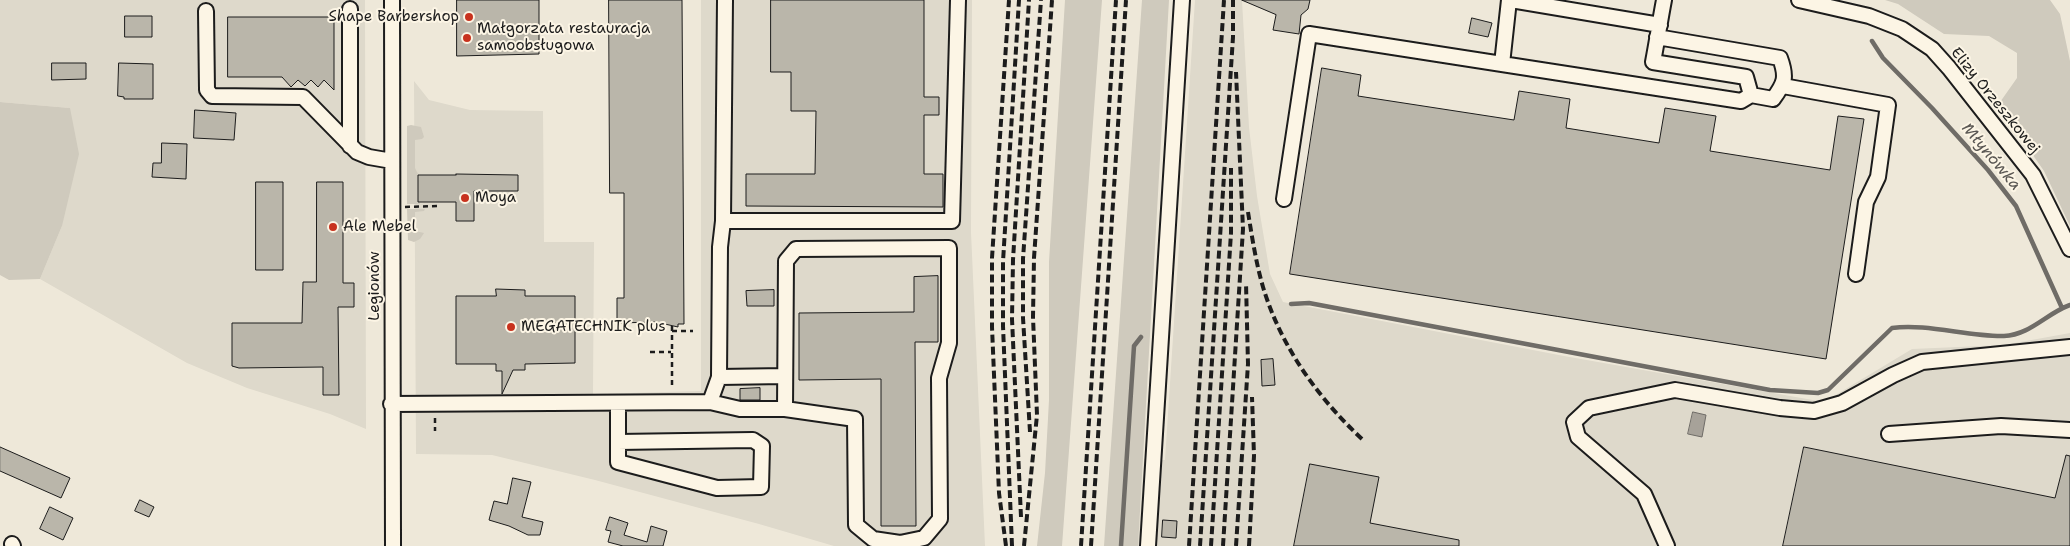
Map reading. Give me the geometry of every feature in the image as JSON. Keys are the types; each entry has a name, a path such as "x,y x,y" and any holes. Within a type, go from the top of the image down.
{"street":[{"name":"Legionów","path":"392,0 393,546"},
{"path":"710,402 719,377 720,246 723,221 725,0"},
{"path":"723,221 952,221 958,0"},
{"path":"1148,546 1182,0"},
{"path":"1284,199 1309,34 1502,64 1741,101 1751,95 1773,99 1782,86 1785,72 1780,58 1510,0 1502,64"},
{"path":"1664,0 1654,62 1746,77 1751,95"},
{"name":"Elizy Orzeszkowej","path":"1799,0 1869,16 1902,29 1932,49 2033,175 2068,242"},
{"path":"350,9 350,146"},
{"path":"206,11 208,90 212,96 303,98 356,152 369,157 392,161"},
{"path":"1782,86 1888,105 1878,177 1866,202 1856,274"},
{"path":"392,404 710,402 740,410 785,409 855,418 856,525 873,538 900,543 924,538 940,519 939,378 949,343 949,248 796,249 786,261 785,409"},
{"path":"1667,546 1644,494 1578,437 1574,422 1589,408 1675,390 1780,408 1814,411 1842,403 1922,362 2070,347"},
{"path":"719,377 786,376"},
{"path":"618,403 618,442 618,462 717,488 762,487 762,446 753,440 618,442"},
{"path":"1889,434 2001,426 2070,430"}],"path":[{"path":"403,207 439,206"},
{"path":"672,322 672,384"},
{"path":"672,332 693,331"},
{"path":"650,352 672,352"},
{"path":"435,417 436,431"}],"shaded area":[{"path":"0,0 365,0 366,429 330,414 247,388 187,363 40,279 62,226 70,108 0,102"},
{"path":"701,0 972,0 971,232 985,546 834,546 595,480 492,455 416,454 414,81 429,100 470,110 543,111 544,242 594,242 593,394 701,391"},
{"path":"1065,0 1102,0 1062,546 1037,546 1045,473 1049,400 1049,262"},
{"path":"1142,0 1169,0 1138,546 1104,546"},
{"path":"1195,0 1242,0 1249,127 1257,196 1270,274 1283,302 1564,356 1824,402 1912,349 2004,345 2070,333 2070,546 1138,546 1144,459 1165,460"},
{"path":"1885,0 2050,0 2060,14 2070,61 2070,226 2044,171 1998,105 2017,78 2017,53 1989,36 1944,34 1898,4"},
{"path":"0,102 70,108 79,154 62,226 40,279 9,280 0,275"},
{"path":"407,126 421,127 424,137 415,140 415,168 419,176 420,204 407,204"},
{"path":"407,209 425,209 424,211 415,212 415,231 424,233 420,239 414,242 408,240"},
{"path":"1693,412 1706,415 1702,437 1688,434"}],"building":[{"path":"457,0 539,0 539,54 457,56"},
{"path":"609,0 682,0 684,324 678,324 678,327 656,322 617,323 617,298 624,298 624,193 610,193"},
{"path":"771,0 924,0 924,97 939,97 939,115 924,115 924,174 943,174 943,207 746,206 746,174 815,174 816,111 791,111 791,72 771,72"},
{"path":"1242,0 1310,0 1308,9 1301,15 1299,34 1273,30 1276,15"},
{"path":"125,16 152,16 152,37 125,37"},
{"path":"228,17 334,17 334,90 324,80 318,87 311,80 305,86 298,80 291,87 282,77 228,77"},
{"path":"1472,18 1492,23 1488,37 1469,33"},
{"path":"52,63 86,63 86,79 52,80"},
{"path":"119,63 153,64 153,99 124,99 124,97 118,96"},
{"path":"1322,68 1361,75 1358,96 1514,120 1519,91 1570,99 1566,128 1659,143 1665,108 1716,116 1710,151 1830,170 1838,116 1864,119 1826,359 1290,274"},
{"path":"195,110 236,113 234,140 194,138"},
{"path":"162,143 187,144 186,179 152,177 153,163 161,163"},
{"path":"418,175 518,175 518,191 474,191 474,221 456,221 456,202 418,202"},
{"path":"256,182 283,182 283,270 256,270"},
{"path":"317,182 343,182 343,283 354,283 354,307 338,307 339,395 323,395 323,367 239,368 232,366 232,323 302,323 303,282 316,282"},
{"path":"938,276 938,342 915,342 916,526 881,526 881,379 799,380 799,313 914,312 914,277"},
{"name":"MEGATECHNIK plus","path":"496,289 525,290 525,296 575,296 575,363 525,364 525,370 513,370 502,394 502,371 496,371 496,364 456,364 456,296 496,296"},
{"path":"774,290 774,306 747,306 746,291"},
{"path":"1273,359 1275,385 1262,386 1261,360"},
{"path":"760,388 760,400 740,400 740,389"},
{"path":"0,447 70,478 61,498 0,471"},
{"path":"1804,447 2055,498 2066,455 2070,456 2070,546 1783,546"},
{"path":"1310,464 1379,477 1370,523 1459,540 1459,546 1294,546"},
{"path":"513,478 531,482 522,517 543,522 540,535 528,535 509,526 489,520 494,501 507,504"},
{"path":"140,500 154,507 149,517 135,511"},
{"path":"50,507 73,518 63,540 40,529"},
{"path":"610,517 628,523 624,535 647,542 651,526 667,531 663,546 623,546 608,542 611,531 606,530"},
{"path":"1163,520 1177,521 1176,538 1162,537"}],"waterway":[{"name":"Młynówka","path":"1872,41 1883,58 1932,108 1988,170 2016,206 2062,308"},
{"path":"1291,304 1309,303 1770,390 1818,393 1828,390 1892,328 1919,327 1991,336 2013,335 2030,328 2070,305"},
{"path":"1121,546 1134,346 1141,337"}],"railway":[{"path":"1006,546 999,493 992,327 992,258 1009,0"},
{"path":"1012,546 1003,326 1003,262 1019,0"},
{"path":"1021,517 1012,319 1013,260 1029,0"},
{"path":"1030,432 1023,318 1023,259 1041,0"},
{"path":"1024,546 1037,415 1033,317 1034,258 1052,0"},
{"path":"1081,546 1116,0"},
{"path":"1091,546 1126,0"},
{"path":"1189,546 1224,0"},
{"path":"1200,546 1233,37 1233,0"},
{"path":"1223,546 1243,229 1236,72"},
{"path":"1211,546 1231,233 1231,168"},
{"path":"1248,212 1254,250 1263,287 1280,330 1291,351 1316,389 1363,440"},
{"path":"1236,546 1248,364 1246,283"},
{"path":"1249,546 1254,456 1252,397"}],"place":[{"name":"Shape Barbershop","path":"469,17"},
{"name":"Małgorzata restauracja samoobsługowa","path":"467,38"},
{"name":"Moya","path":"465,198"},
{"name":"Ale Mebel","path":"333,227"},
{"name":"MEGATECHNIK plus","path":"511,327"}]}
